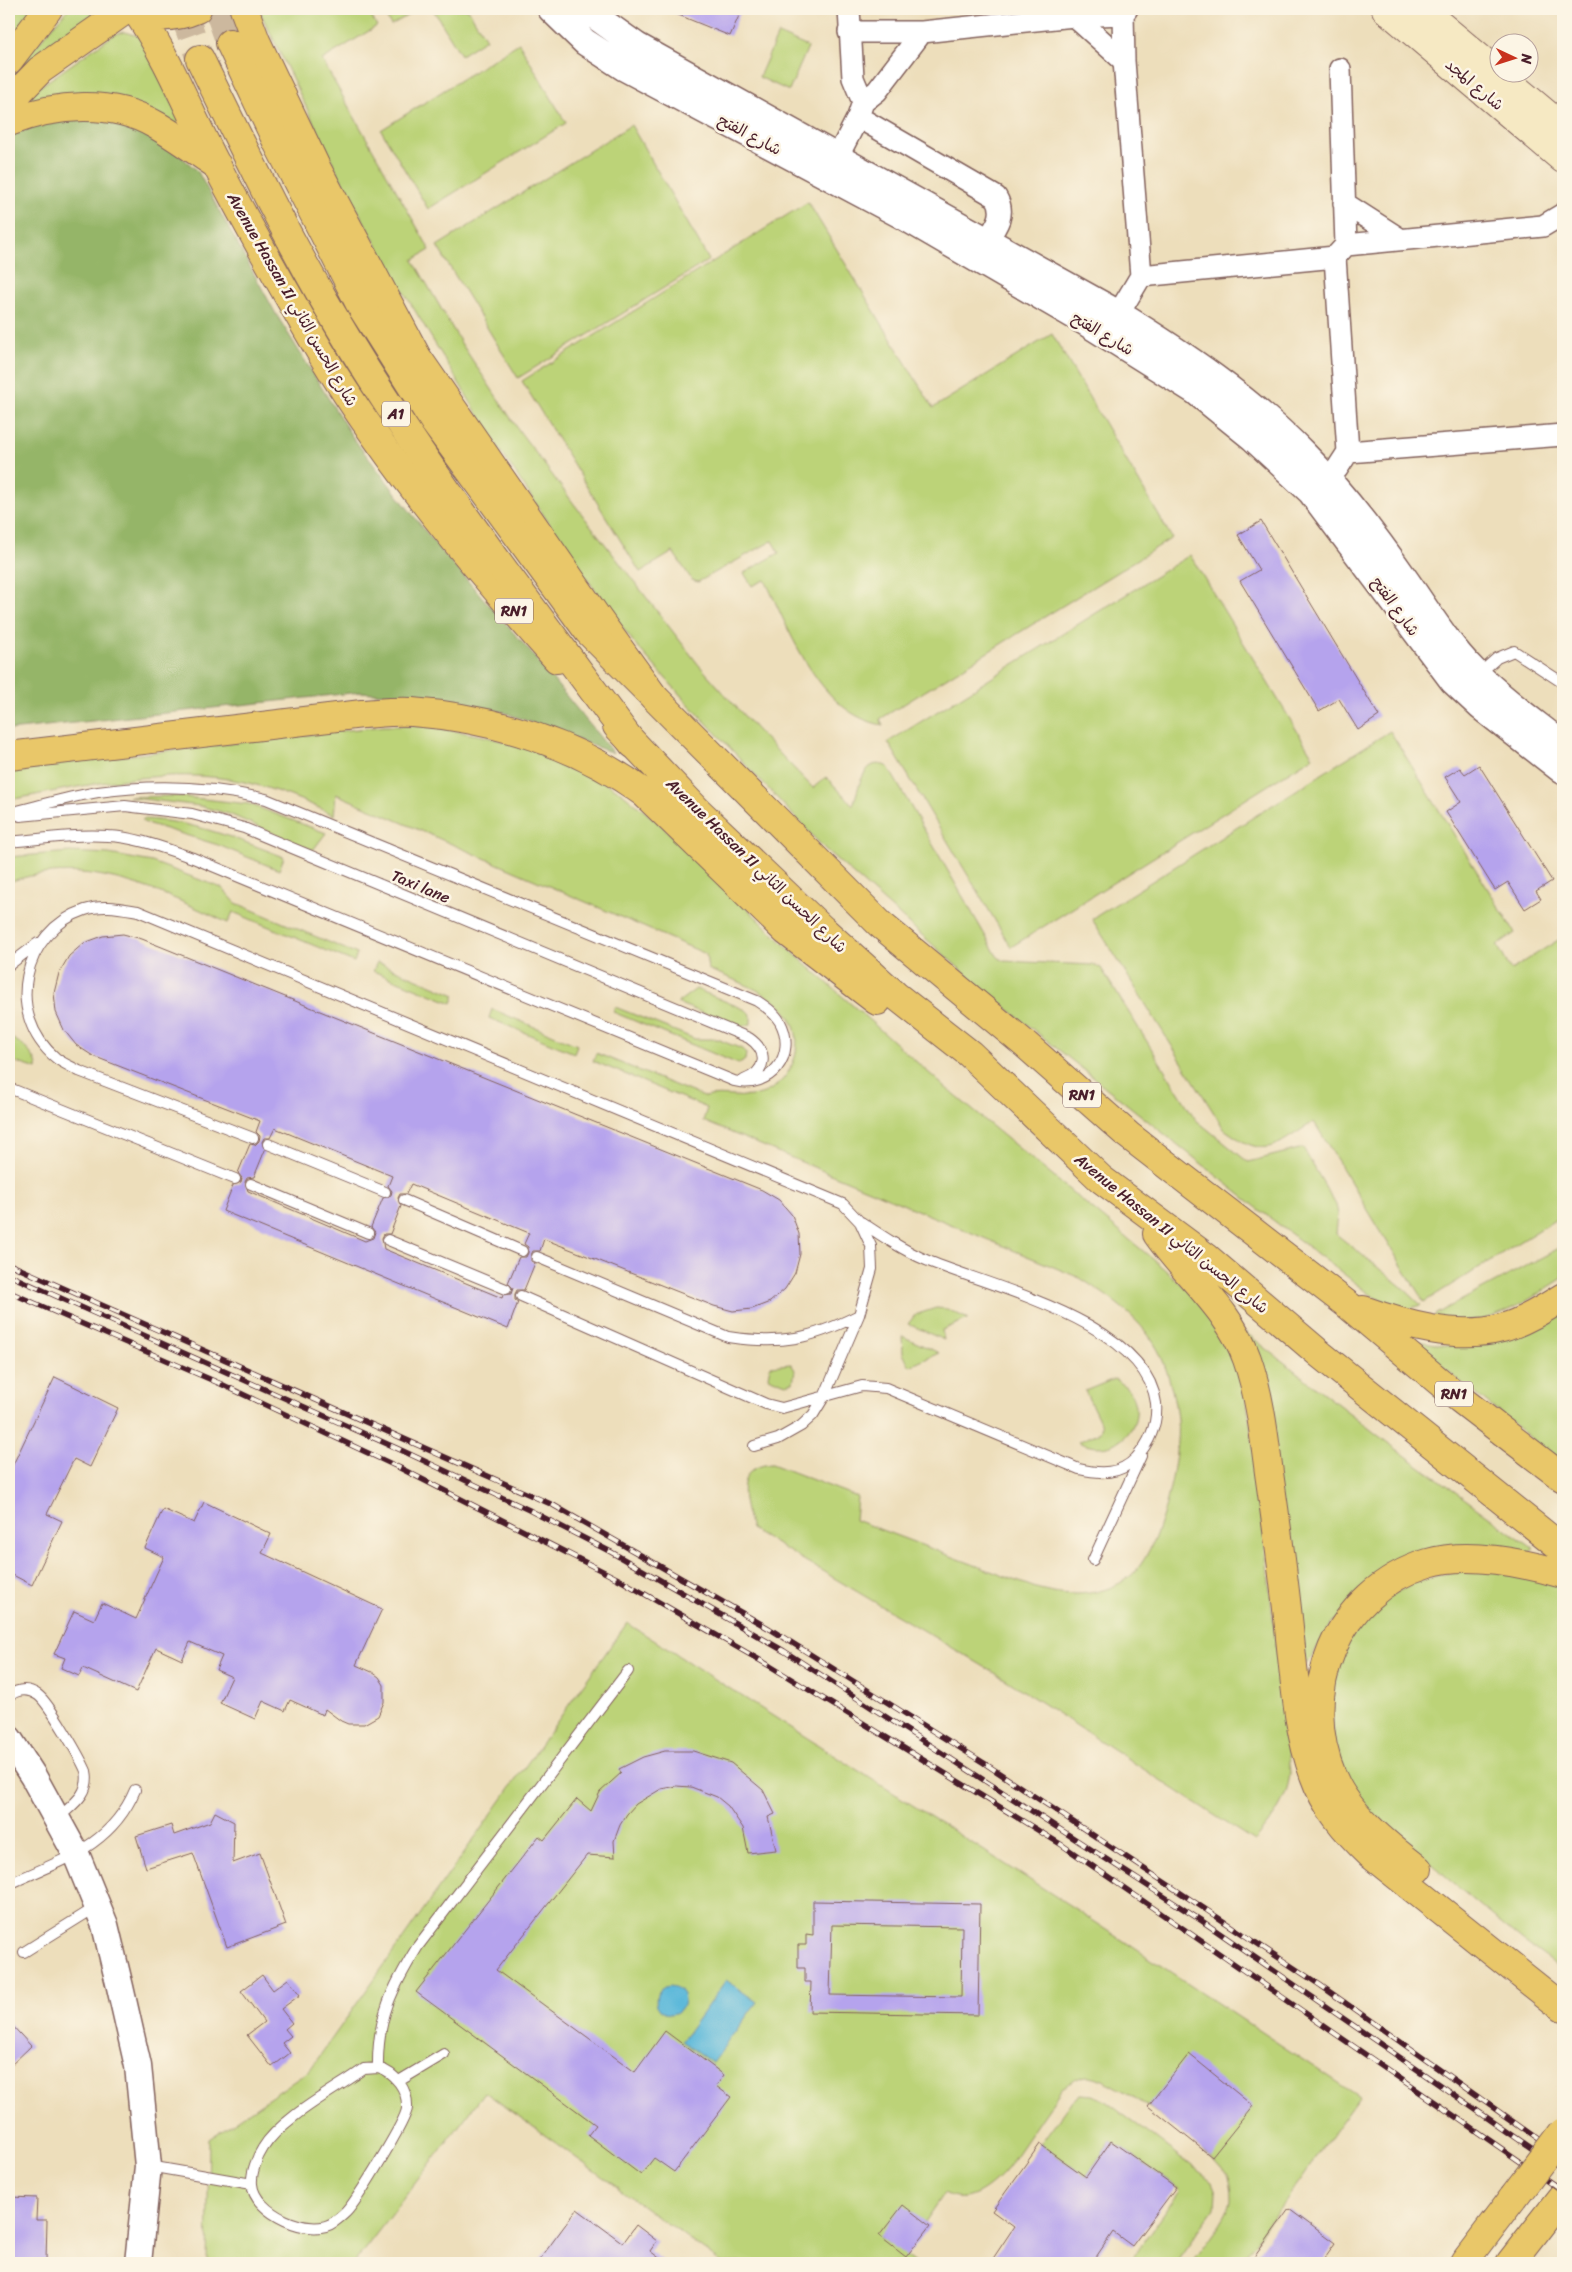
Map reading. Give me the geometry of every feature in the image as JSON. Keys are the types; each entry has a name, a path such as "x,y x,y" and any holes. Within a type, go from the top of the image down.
{"main road":[{"path":"9,60 48,9"},
{"path":"9,102 40,70 131,11 163,17 187,13 197,9"},
{"name":"RN1","path":"244,9 256,41 316,167 417,357 654,697 880,924 1026,1044 1128,1136 1348,1306 1460,1399 1563,1478"},
{"name":"شارع المجد","path":"1386,9 1560,137"},
{"name":"شارع المجد","path":"1421,9 1560,137"},
{"name":"Avenue Hassan II شارع الحسن الثاني","path":"131,11 171,67 216,166 308,331 365,423 456,542 633,744 697,810 822,929 896,995 970,1054 1101,1179 1140,1210 1206,1257 1283,1325 1563,1549"},
{"name":"A1","path":"230,43 282,152 356,297 434,423 588,631 654,697"},
{"name":"A1","path":"200,58 253,169 307,270 351,344 407,432 472,525 633,744"},
{"path":"9,122 42,111 89,106 128,113 156,124 216,166"},
{"name":"RN1","path":"9,756 91,748 319,718 409,712 454,717 486,724 575,751 599,763 644,793 786,931 965,1069 1021,1103"},
{"path":"1140,1210 1176,1258 1213,1298 1234,1330 1246,1358 1260,1405 1277,1525 1297,1703 1314,1775 1330,1808 1344,1829 1370,1854 1563,2008"},
{"path":"1348,1306 1428,1329 1479,1332 1502,1328 1518,1322 1563,1297"},
{"path":"1563,1574 1504,1562 1454,1559 1429,1563 1403,1573 1360,1605 1334,1643 1324,1667 1319,1694 1319,1727 1333,1779 1351,1806 1400,1855 1563,1986"},
{"path":"1464,2263 1563,2132"},
{"path":"1510,2263 1563,2195"}],"street":[{"name":"شارع الفتح","path":"551,9 585,42 625,68 987,240 1113,324"},
{"name":"شارع الفتح","path":"585,9 637,46 834,166 1113,324 1175,349 1246,402 1303,453 1318,486 1370,533 1414,611 1440,666 1467,694 1563,771"},
{"path":"849,9 853,78 861,110 996,197 1001,205 1001,215 995,229 987,240"},
{"path":"849,32 922,32 992,17 1074,16 1125,12 1124,61 1141,276 1113,324"},
{"path":"1074,16 1124,61"},
{"path":"834,166 861,110 922,32"},
{"path":"1318,486 1337,469 1348,452 1340,251 1344,203 1340,68"},
{"path":"1344,203 1400,238"},
{"path":"1141,276 1340,251 1400,238 1543,226 1563,214"},
{"path":"1348,452 1562,436"},
{"name":"شارع الفتح","path":"1414,611 1478,675 1563,745"},
{"path":"9,1739 33,1776 76,1854 105,1925 138,2066 148,2166 140,2262"}],"lane":[{"path":"1478,675 1497,658 1514,651 1563,683"},
{"path":"9,813 97,792 142,787 194,788 237,792 293,809 757,1001 771,1010 780,1021 785,1035 786,1048 782,1062 774,1073 762,1080 747,1083 739,1082 193,858 149,843 110,836 67,836 9,842"},
{"name":"Taxi lane","path":"9,817 125,806 192,814 244,828 749,1038 758,1045 762,1052 762,1066 752,1077 739,1082"},
{"path":"9,966 62,921 86,910 112,906 138,911 843,1204 860,1222 902,1248 927,1260 1044,1304 1088,1324 1134,1359 1154,1394 1157,1413 1154,1431 1144,1448 1093,1560"},
{"path":"42,939 30,962 25,988 26,1006 27,1014 38,1038 56,1058 79,1071 253,1138"},
{"path":"9,1088 235,1178"},
{"path":"268,1144 385,1192"},
{"path":"251,1184 368,1232"},
{"path":"404,1200 522,1251"},
{"path":"754,1446 778,1439 801,1426 813,1415 824,1397 859,1315 872,1269 871,1246 860,1222"},
{"path":"388,1240 506,1290"},
{"path":"538,1257 728,1337 752,1340 798,1338 825,1332 859,1315"},
{"path":"521,1296 766,1404 782,1408 862,1386 886,1388 1079,1470 1098,1474 1115,1471 1130,1463 1144,1448"},
{"path":"378,2068 380,2026 393,1991 418,1946 628,1671"},
{"path":"9,1696 25,1690 41,1698 86,1771 87,1782 84,1793 56,1819"},
{"path":"9,1884 76,1854 116,1823 127,1809 135,1790"},
{"path":"24,1952 97,1906"},
{"path":"399,2081 444,2054"},
{"path":"378,2068 390,2072 399,2081 407,2108 404,2119 346,2212 332,2224 300,2227 274,2215 261,2204 252,2184 258,2157 276,2130 364,2069 378,2068"},
{"path":"148,2166 252,2184"}],"green space":[{"path":"9,9 36,9 9,39"},
{"path":"68,9 87,9 96,17 9,81 9,77"},
{"path":"260,9 367,9 377,26 322,60 430,250 413,260 461,343 520,432 698,664 755,728 813,788 826,777 853,805 863,775 868,769 873,765 880,764 888,767 997,956 1003,961 1092,965 1101,968 1196,1120 1248,1162 1303,1148 1336,1205 1338,1214 1336,1234 1402,1287 1421,1305 1404,1310 1374,1297 1261,1211 986,992 825,849 684,699 635,644 584,575 499,449 391,271 342,181"},
{"path":"381,9 419,9 391,25"},
{"path":"438,9 468,9 486,39 461,55 434,11"},
{"path":"124,32 139,36 190,138 16,109 35,90 115,34"},
{"path":"778,34 808,47 789,91 759,77"},
{"path":"519,43 566,123 428,209 381,130"},
{"path":"94,118 124,126 150,137 175,152 198,172 276,314 353,438 437,546 527,648 613,753 503,712 438,698 361,692 9,730 9,132 38,122"},
{"path":"631,125 709,260 518,378 437,246"},
{"path":"808,202 933,408 1052,334 1172,538 880,719 883,725 861,718 841,705 824,688 809,668 796,645 765,580 752,586 744,573 779,553 772,541 698,582 692,580 673,552 640,572 522,381"},
{"path":"1190,555 1313,757 1011,947 888,742"},
{"path":"384,726 427,726 483,736 539,751 582,769 622,793 661,825 790,950 946,1088 1154,1260 1205,1305 1230,1350 1244,1383 1256,1464 1290,1773 1282,1802 1254,1841 1005,1679 751,1529 744,1497 746,1479 751,1471 772,1464 857,1497 855,1520 1033,1587 1069,1594 1094,1592 1117,1585 1128,1578 1139,1566 1150,1549 1159,1528 1172,1480 1177,1436 1177,1419 1171,1387 1164,1363 1154,1343 1126,1311 1080,1278 703,1121 707,1108 593,1061 596,1053 704,1097 719,1095 749,1096 764,1093 780,1083 790,1068 795,1057 797,1038 792,1022 783,1009 771,998 708,969 706,954 336,794 334,815 267,788 215,777 185,776 126,779 9,800 9,769"},
{"path":"1390,731 1515,933 1497,945 1511,970 1563,937 1563,1215 1424,1302 1314,1122 1280,1143 1261,1147 1251,1145 1224,1129 1092,919"},
{"path":"175,796 249,804 326,833 313,850 229,814 200,806 128,797"},
{"path":"143,819 162,820 198,827 284,857 279,870 218,845 143,822"},
{"path":"70,852 109,854 152,862 222,888 236,903 357,954 354,962 233,912 228,923 149,888 94,874 66,872 38,875 9,882 9,857"},
{"path":"377,962 455,995 452,1003 373,971"},
{"path":"696,989 746,1010 751,1015 751,1024 739,1027 677,1003"},
{"path":"615,1007 695,1039 717,1039 742,1049 746,1053 745,1060 741,1063 736,1063 613,1012"},
{"path":"492,1009 577,1045 574,1053 489,1018"},
{"path":"9,1038 18,1042 32,1055 37,1069 9,1060"},
{"path":"1563,1246 1563,1278 1525,1302 1483,1319 1432,1322 1436,1314"},
{"path":"936,1308 947,1309 968,1319 942,1330 944,1340 908,1324 915,1315"},
{"path":"1563,1310 1563,1464 1409,1340 1450,1346 1474,1345"},
{"path":"1245,1332 1384,1440 1534,1549 1526,1555 1453,1549 1332,1623 1312,1657 1306,1663"},
{"path":"902,1336 939,1353 910,1366 903,1354"},
{"path":"791,1364 795,1370 793,1382 786,1384 768,1377 770,1366"},
{"path":"1114,1379 1128,1389 1135,1401 1136,1415 1132,1427 1123,1438 1111,1445 1096,1447 1078,1442 1100,1432 1102,1426 1085,1391"},
{"path":"1487,1569 1563,1586 1563,1970 1523,1941 1373,1817 1349,1783 1333,1741 1332,1688 1344,1647 1364,1618 1382,1602 1414,1582 1455,1571"},
{"path":"627,1623 1077,1910 1359,2097 1240,2263 1192,2263 1226,2214 1231,2199 1228,2179 1216,2162 1183,2133 1141,2102 1103,2080 1086,2076 1062,2088 1003,2174 990,2186 976,2195 968,2197 952,2197 944,2194 925,2222 879,2236 916,2263 722,2263 485,2092 354,2263 207,2263 209,2139 309,2071"},
{"path":"1080,2094 1092,2095 1104,2100 1212,2181 1216,2191 1215,2208 1175,2263 1129,2263 1181,2190 1111,2141 1086,2177 1040,2144 1070,2103"}],"water":[{"path":"726,1980 757,2002 712,2063 682,2041"},
{"path":"670,1986 680,1990 684,2000 680,2010 670,2014 660,2010 656,2000 660,1990"}],"building":[{"path":"664,9 742,9 730,36"},
{"path":"1261,521 1379,716 1358,730 1339,699 1319,711 1240,581 1259,570 1238,535"},
{"path":"1479,765 1552,881 1536,891 1541,899 1525,909 1508,882 1495,890 1446,812 1461,802 1445,777 1460,768 1465,774"},
{"path":"123,934 142,939 762,1190 779,1200 792,1215 799,1234 800,1254 795,1273 785,1289 770,1302 752,1309 733,1311 714,1306 544,1239 540,1251 533,1251 531,1255 531,1261 535,1263 524,1290 517,1290 515,1294 515,1300 518,1302 508,1329 223,1211 233,1185 241,1182 242,1178 238,1173 250,1144 255,1145 259,1141 260,1136 256,1132 260,1121 93,1056 76,1045 64,1030 56,1012 54,993 59,973 69,956 84,943 103,936","holes":["275,1128 392,1176 388,1186 392,1191 391,1195 383,1198 371,1227 375,1232 373,1238 365,1241 248,1191 245,1182 247,1178 254,1177 265,1150 262,1142 264,1138 270,1138","411,1184 529,1233 524,1244 528,1247 528,1253 526,1257 519,1257 508,1283 513,1288 511,1294 503,1295 502,1298 384,1249 382,1238 384,1234 390,1234 401,1206 398,1198 400,1194 406,1194"]},
{"path":"55,1377 118,1408 90,1467 74,1459 47,1514 62,1521 32,1585 9,1573 9,1473"},
{"path":"204,1502 271,1534 262,1553 382,1609 356,1665 379,1677 384,1685 384,1702 378,1716 364,1724 348,1724 325,1709 323,1715 290,1700 285,1711 263,1701 255,1719 220,1703 232,1677 216,1670 222,1656 190,1642 182,1660 156,1648 136,1692 83,1668 79,1676 61,1668 65,1658 54,1654 74,1611 94,1620 102,1603 136,1619 164,1557 145,1548 163,1509 194,1523"},
{"path":"665,1751 693,1751 731,1763 763,1790 775,1814 768,1817 776,1850 748,1853 743,1828 728,1806 717,1797 691,1787 676,1786 661,1789 636,1804 627,1814 620,1825 614,1841 615,1857 587,1855 496,1970 635,2072 665,2031 724,2075 716,2086 731,2097 674,2172 654,2158 641,2175 588,2135 596,2125 416,1992 539,1836 544,1840 577,1799 591,1811 600,1792 621,1773 619,1769 643,1757"},
{"path":"215,1812 234,1822 233,1863 260,1853 286,1925 227,1947 193,1853 146,1868 136,1836 171,1825 174,1835 210,1822"},
{"path":"813,1901 980,1904 978,2015 810,2012 811,1982 805,1982 805,1968 798,1968 798,1945 806,1945 806,1934 813,1935","holes":["832,1925 962,1927 961,1997 830,1995"]},
{"path":"262,1975 273,1990 288,1979 300,1995 281,2009 292,2023 285,2029 291,2036 282,2043 290,2053 272,2067 247,2035 264,2022 241,1991"},
{"path":"9,2022 31,2046 9,2067"},
{"path":"1189,2054 1253,2106 1212,2157 1148,2106"},
{"path":"1111,2141 1176,2187 1132,2246 1113,2232 1092,2263 990,2263 1014,2227 992,2211 1040,2144 1086,2177"},
{"path":"9,2197 37,2198 36,2220 47,2220 46,2261 9,2263"},
{"path":"903,2205 930,2226 906,2257 879,2236"},
{"path":"577,2209 623,2243 636,2225 657,2241 650,2251 666,2263 537,2263"},
{"path":"1289,2209 1335,2243 1321,2263 1250,2263"}],"tunnel":[{"path":"182,9 200,59"},
{"path":"218,9 230,43"}],"railway":[{"path":"9,1264 553,1505 770,1629 984,1763 1320,1985 1563,2157"},
{"path":"9,1275 403,1451 529,1510 611,1552 784,1651 1202,1921 1563,2170"},
{"path":"9,1292 221,1384 400,1468 622,1581 770,1666 1062,1845 1563,2191"}]}
